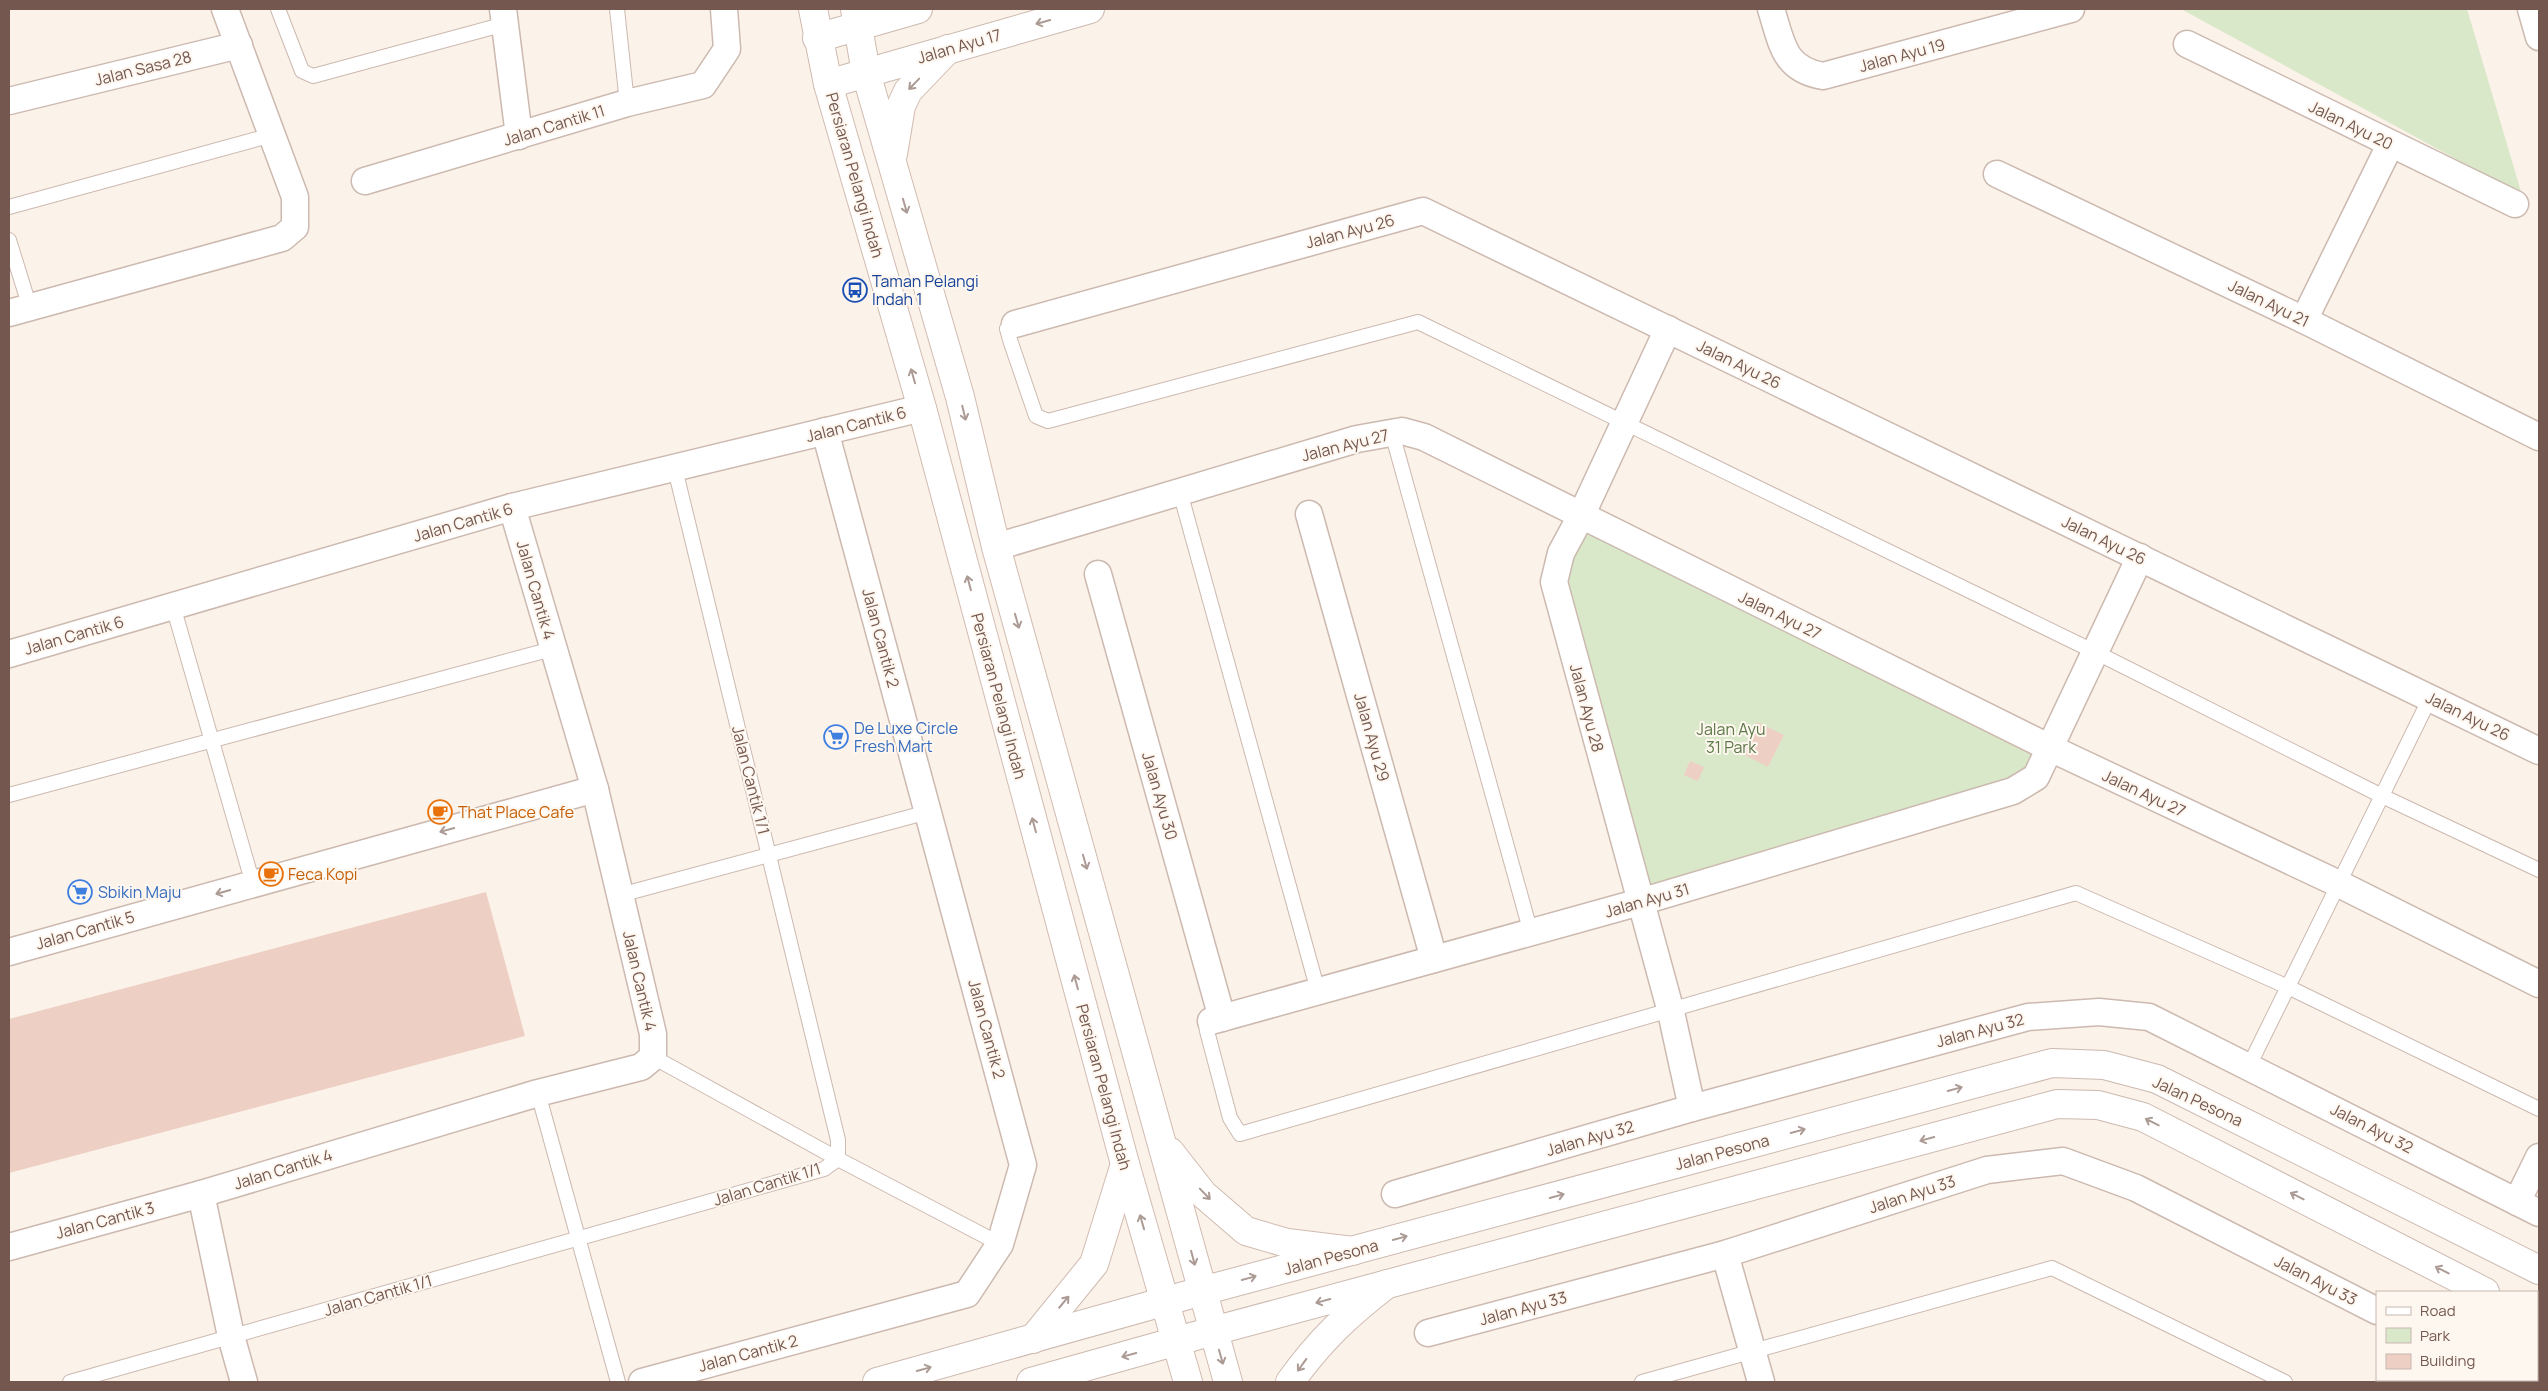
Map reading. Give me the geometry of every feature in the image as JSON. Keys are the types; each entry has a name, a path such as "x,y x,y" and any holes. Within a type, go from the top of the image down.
{"street":[{"path":"19,310 282,238 295,227 295,197 225,9"},
{"name":"Jalan Cantik 11","path":"365,181 627,103 704,85 727,49 724,9"},
{"name":"Persiaran Pelangi Indah","path":"813,9 817,38 828,84 922,408 1125,1164 1188,1382"},
{"path":"817,38 855,18 918,9"},
{"name":"Jalan Ayu 17","path":"828,84 1090,9"},
{"name":"Jalan Ayu 19","path":"1772,9 1781,42 1791,63 1807,74 1824,76 2071,9"},
{"path":"2531,9 2539,37"},
{"path":"504,17 519,136"},
{"path":"855,18 866,73 953,373 996,547 1228,1382"},
{"name":"Jalan Ayu 20","path":"2187,44 2515,204"},
{"name":"Jalan Sasa 28","path":"9,101 239,45"},
{"path":"892,159 901,106 908,91 948,49"},
{"path":"2304,320 2390,144"},
{"name":"Jalan Ayu 21","path":"1997,174 2304,320 2539,437"},
{"name":"Jalan Ayu 26","path":"1015,324 1424,211 2539,751"},
{"path":"1581,516 1668,329"},
{"path":"922,408 940,403 948,394 953,373"},
{"name":"Jalan Cantik 6","path":"9,654 512,507 922,408"},
{"name":"Jalan Cantik 2","path":"642,1382 967,1294 1000,1244 1024,1165 825,431"},
{"name":"Jalan Ayu 27","path":"996,547 1357,440 1402,431 1424,437 2050,748 2339,884 2539,984"},
{"name":"Jalan Cantik 4","path":"201,1194 538,1093 642,1067 653,1057 653,1034 596,789 552,649 512,507"},
{"name":"Jalan Ayu 29","path":"1309,514 1434,959"},
{"name":"Jalan Ayu 28","path":"1581,516 1561,553 1554,582 1671,1012 1692,1108"},
{"name":"Jalan Ayu 31","path":"1217,1019 1640,902 2013,791 2036,778 2140,557"},
{"name":"Jalan Ayu 30","path":"1098,574 1217,1019"},
{"name":"Jalan Cantik 5","path":"9,952 596,789"},
{"name":"Jalan Ayu 32","path":"1395,1194 1692,1108 2028,1017 2099,1012 2149,1017 2528,1208"},
{"name":"Jalan Pesona","path":"877,1382 1202,1291 2052,1063 2104,1065 2157,1079 2539,1270"},
{"path":"1032,1382 1213,1331 2057,1104 2098,1105 2143,1118 2483,1291"},
{"path":"1163,1143 1203,1194 1246,1231 1287,1243 1353,1251"},
{"path":"2528,1208 2539,1157"},
{"name":"Jalan Ayu 33","path":"1428,1333 1725,1254 1987,1170 2063,1161 2136,1188 2376,1310"},
{"path":"1033,1339 1094,1264 1125,1164"},
{"path":"201,1194 231,1336 244,1382"},
{"name":"Jalan Cantik 3","path":"9,1247 201,1194"},
{"path":"1725,1254 1761,1382"},
{"path":"1290,1382 1309,1355 1345,1316 1387,1284"}],"lane":[{"path":"278,9 302,71 312,76 504,17"},
{"path":"617,9 627,103"},
{"path":"9,207 272,135"},
{"path":"9,240 19,310"},
{"path":"1015,324 1007,329 1010,340 1036,416 1048,422 1418,322 2095,652 2382,796 2539,870"},
{"path":"1392,433 1531,933"},
{"name":"Jalan Cantik 1/1","path":"70,1382 824,1169 838,1159 838,1140 675,469"},
{"path":"1180,492 1318,991"},
{"path":"173,606 253,884"},
{"path":"9,795 552,649"},
{"path":"2249,1066 2430,698"},
{"path":"620,895 928,812"},
{"path":"1217,1019 1206,1025 1207,1031 1230,1118 1240,1134 1671,1012 2076,893 2288,987 2539,1109"},
{"path":"653,1057 838,1159 1000,1244"},
{"path":"538,1093 618,1382"},
{"path":"1642,1382 2052,1268 2285,1382"}],"green space":[{"path":"2181,9 2467,9 2522,195"},
{"name":"Jalan Ayu 31 Park","path":"1584,528 2040,754 2032,770 2009,783 1646,891 1563,587 1569,558"}],"building":[{"path":"1757,722 1784,735 1768,767 1741,753"},
{"path":"1690,761 1704,767 1698,781 1684,775"},
{"path":"486,892 525,1036 9,1173 9,1019"}],"place":[{"name":"Taman Pelangi Indah 1","path":"855,290"},
{"name":"De Luxe Circle Fresh Mart","path":"836,737"},
{"name":"That Place Cafe","path":"440,812"},
{"name":"Feca Kopi","path":"271,874"},
{"name":"Sbikin Maju","path":"80,892"}]}
